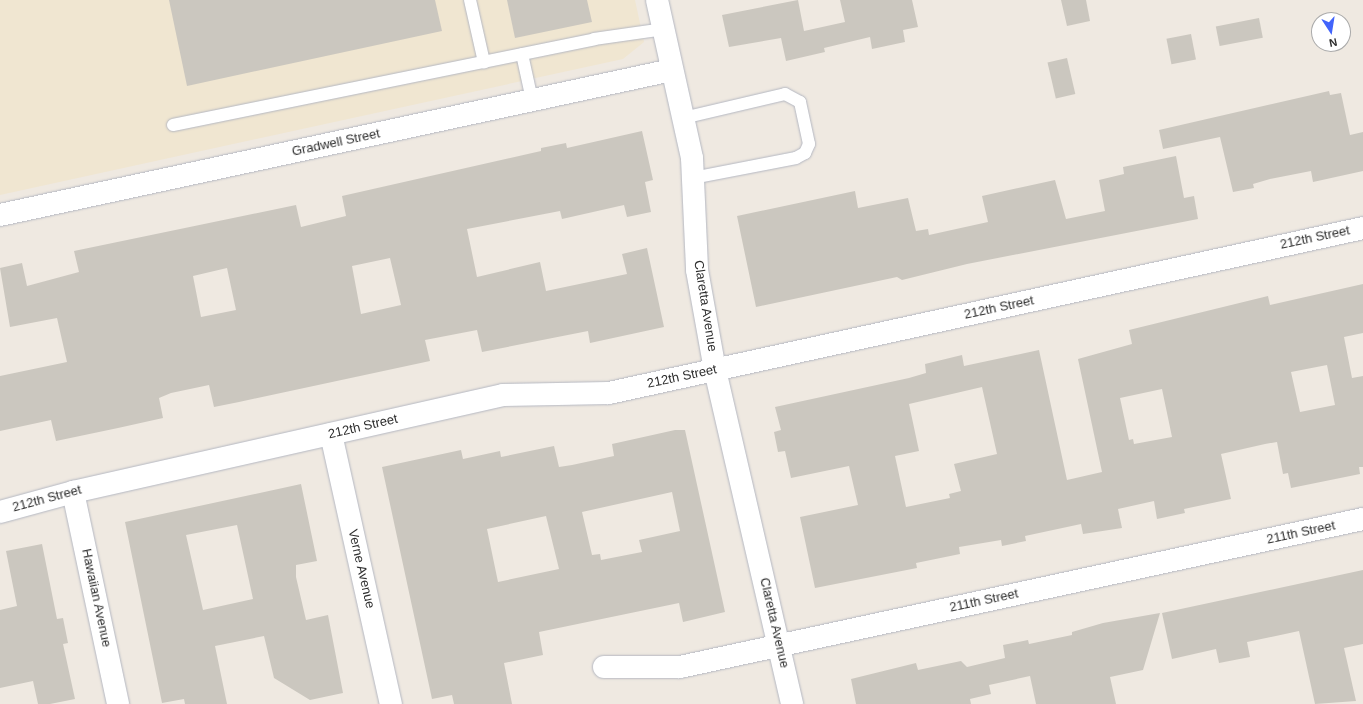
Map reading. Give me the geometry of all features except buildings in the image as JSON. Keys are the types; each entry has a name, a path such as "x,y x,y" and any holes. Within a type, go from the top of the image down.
{"street":[{"name":"Claretta Avenue","path":"657,0 683,118 692,178 697,270 715,370 780,645 792,704"},
{"name":"Gradwell Street","path":"0,214 672,70"},
{"name":"212th Street","path":"0,512 73,492 503,395 609,393 1363,228"},
{"name":"Verne Avenue","path":"331,434 391,704"},
{"name":"Hawaiian Avenue","path":"73,492 118,704"},
{"name":"211th Street","path":"604,667 680,667 1363,519"}],"lane":[{"path":"470,0 484,62"},
{"path":"173,125 522,54 664,29"},
{"path":"522,54 532,100"},
{"path":"683,118 785,94 800,102 809,144 805,153 796,158 692,178"}],"shaded area":[{"path":"0,0 635,0 644,42 623,59 0,195"}]}
